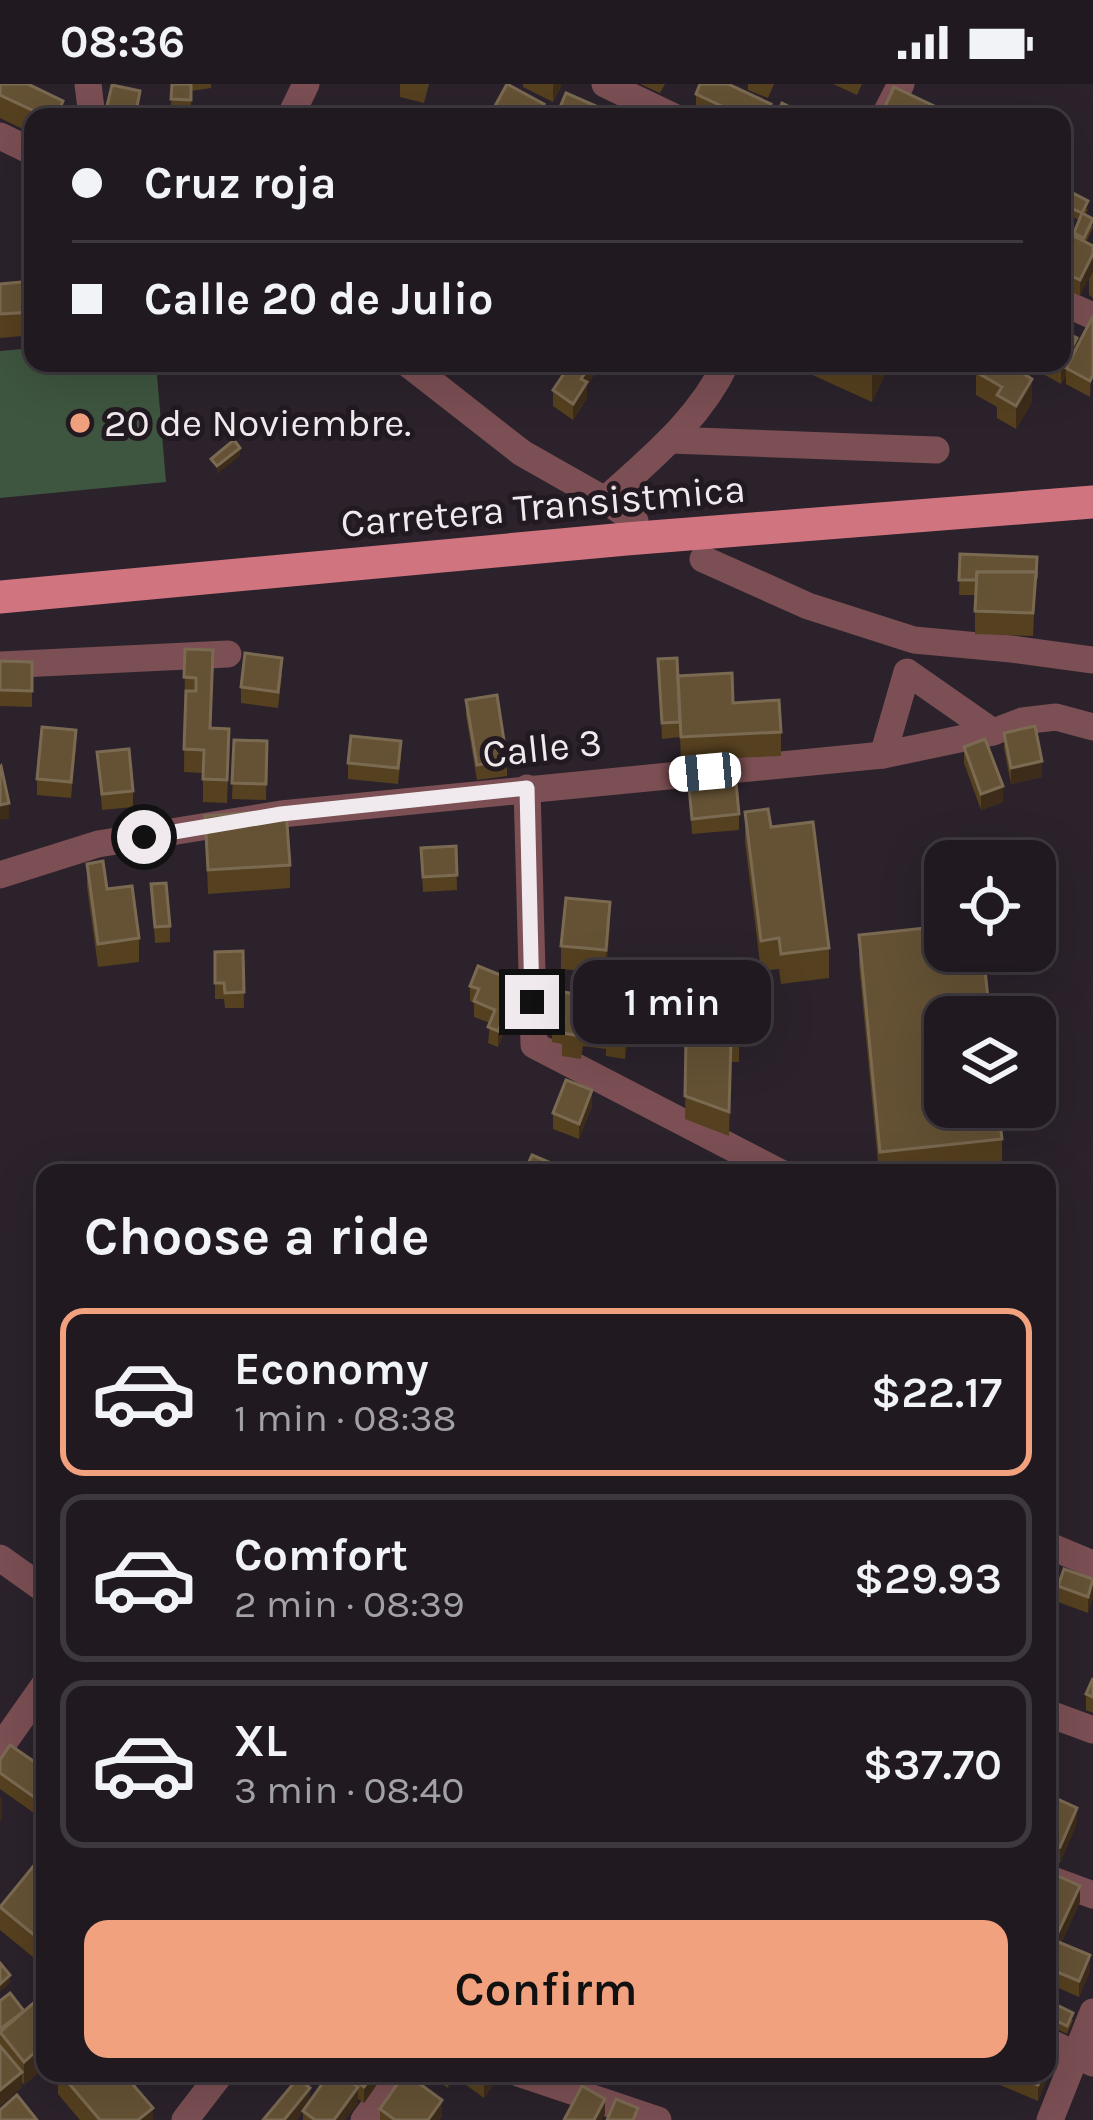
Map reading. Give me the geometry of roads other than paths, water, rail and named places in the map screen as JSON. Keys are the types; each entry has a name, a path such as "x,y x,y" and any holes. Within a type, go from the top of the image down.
{"main road":[{"name":"Carretera Transistmica","path":"0,597 631,530 695,547 1093,502"}],"street":[{"path":"605,84 655,108"},
{"path":"418,372 522,453 605,500 631,530"},
{"path":"605,500 670,440 722,372"},
{"path":"670,440 936,450"},
{"path":"695,547 808,606 914,640 1093,660"},
{"path":"883,755 914,640"},
{"path":"0,665 228,654"},
{"path":"908,672 993,733"},
{"name":"Calle 3","path":"0,875 98,844 281,814 883,755 1056,717 1093,727"},
{"path":"527,788 534,1045 764,1164"},
{"path":"1056,1549 1093,1564"},
{"path":"0,1558 36,1584"},
{"path":"0,1748 36,1697"},
{"path":"1056,1716 1093,1730"},
{"path":"1056,1881 1093,1895"},
{"path":"1050,2120 1084,2059 1093,2012"},
{"path":"1056,2045 1084,2059"},
{"path":"184,2120 214,2082"},
{"path":"364,2120 392,2082"},
{"path":"542,2082 658,2120"},
{"path":"561,2120 574,2094"}],"place":[{"name":"20 de Noviembre.","path":"80,423"}]}
